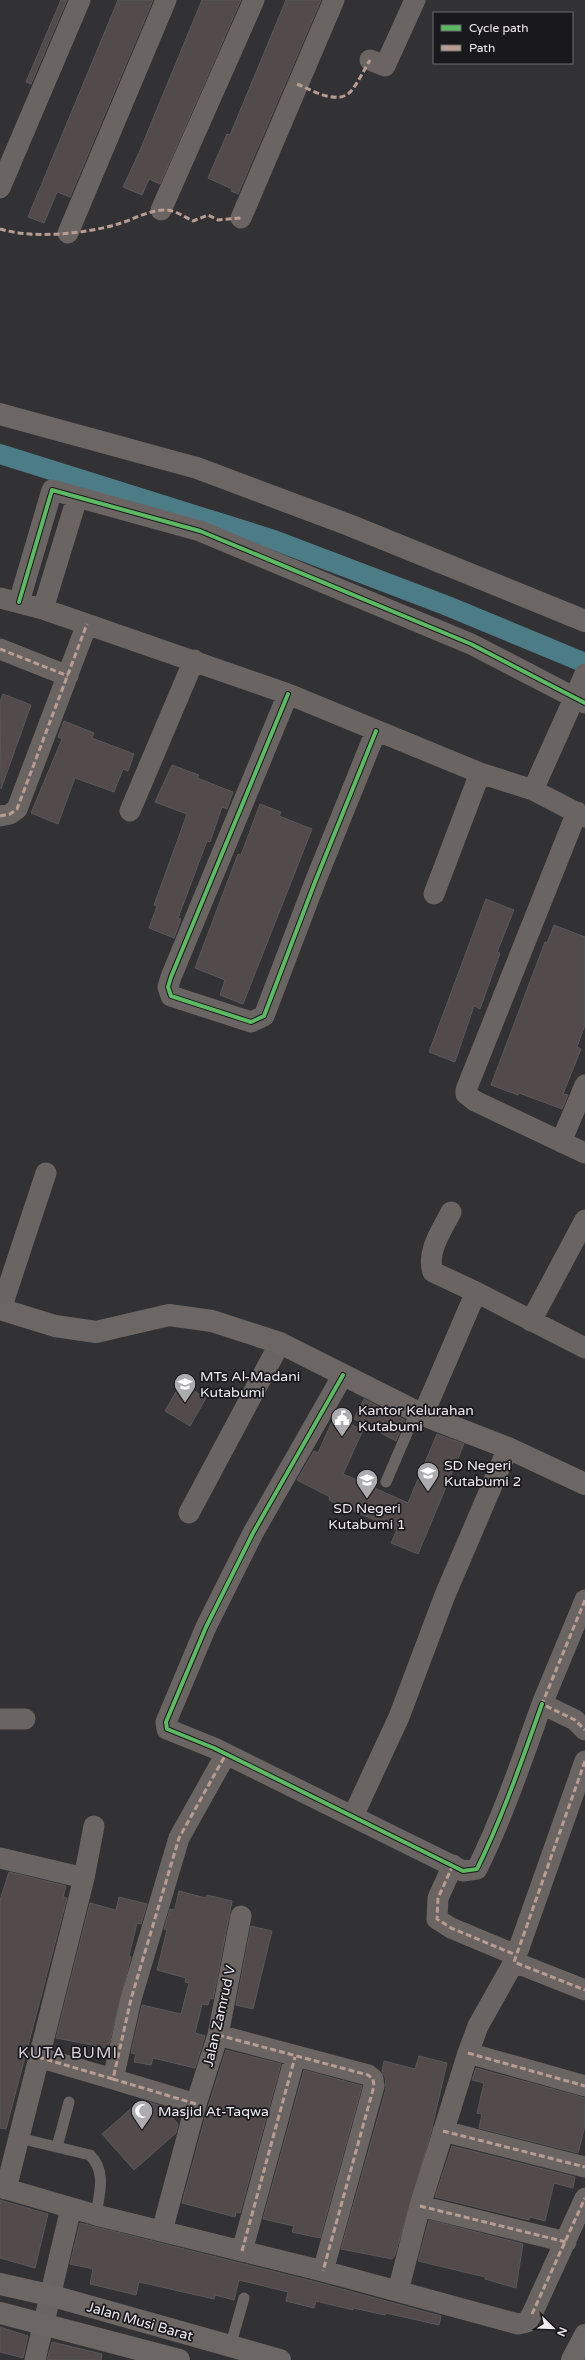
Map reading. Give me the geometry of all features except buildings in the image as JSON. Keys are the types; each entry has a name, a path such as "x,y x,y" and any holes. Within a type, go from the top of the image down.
{"street":[{"path":"0,188 80,0"},
{"path":"68,233 166,0"},
{"path":"161,210 254,0"},
{"path":"241,218 334,0"},
{"path":"370,60 385,66 415,0"},
{"path":"0,414 197,468 349,525 585,621"},
{"path":"580,700 471,644 200,532 52,490 9,600 43,609 194,660 288,694 480,773 533,790 581,814 466,1090 466,1094 475,1101 585,1153"},
{"path":"43,609 77,498"},
{"path":"0,816 10,814 17,809 87,624"},
{"path":"0,649 68,676"},
{"path":"130,811 194,660"},
{"path":"533,790 580,700 585,674"},
{"path":"288,694 171,977 168,987 171,996 251,1022 264,1016 315,882 376,731"},
{"path":"434,894 480,773"},
{"path":"561,1142 585,1084"},
{"path":"46,1173 1,1309 55,1326 96,1332 169,1315 205,1320 280,1343 420,1413 508,1448 585,1484"},
{"path":"451,1212 435,1244 429,1262 433,1272 476,1292 585,1348"},
{"path":"531,1321 585,1220"},
{"path":"420,1413 476,1292"},
{"path":"189,1513 280,1343"},
{"path":"343,1375 253,1533 206,1627 166,1722 167,1729 226,1754 463,1871 478,1869 511,1791 542,1704 585,1600"},
{"path":"353,1816 399,1717 442,1602 508,1448"},
{"path":"542,1704 575,1720 585,1730"},
{"path":"0,1719 25,1719"},
{"path":"113,2079 133,1992 179,1838 226,1754"},
{"path":"398,2291 420,2206 468,2053 478,2026 515,1959 585,1761"},
{"path":"94,1826 84,1878 38,2056 19,2138 3,2188 96,2215 324,2271 518,2324 527,2322 566,2242 585,2198"},
{"path":"0,1858 84,1878"},
{"path":"453,1865 438,1898 437,1919 451,1928 515,1959 585,1990"},
{"name":"Jalan Zamrud V","path":"162,2231 196,2104 218,2035 241,1916"},
{"path":"218,2035 294,2057 368,2075 373,2079 374,2086 324,2271"},
{"path":"468,2053 585,2086"},
{"path":"38,2056 196,2104"},
{"path":"242,2251 294,2057"},
{"path":"443,2131 585,2167"},
{"path":"420,2206 566,2242"},
{"path":"35,2360 70,2208"},
{"name":"Jalan Musi Barat","path":"0,2284 49,2295 280,2360"},
{"name":"Jalan Musi Barat","path":"0,2313 44,2323 179,2360"},
{"path":"572,2360 585,2335"}],"lane":[{"path":"386,1482 420,1413"},
{"path":"57,2147 69,2102"},
{"path":"19,2138 90,2155 98,2163 101,2177 96,2215"},
{"path":"230,2347 244,2298"}],"waterway":[{"path":"0,454 274,540 445,605 585,663"}],"marked path":[{"path":"297,84 325,96 340,97 347,95 352,90 370,60"},
{"path":"0,229 28,234 75,233 105,227 151,212 162,210 174,212 193,221 208,215 218,220 241,218"},
{"path":"0,816 10,814 17,809 87,624"},
{"path":"0,649 68,676"},
{"path":"585,1600 542,1704 575,1720 585,1730"},
{"path":"196,2104 113,2079 131,1999 179,1838 226,1754"},
{"path":"585,1761 514,1962 585,1990"},
{"path":"453,1865 438,1898 437,1919 451,1928 516,1955"},
{"path":"218,2035 368,2075 373,2079 374,2086 323,2271"},
{"path":"468,2053 585,2086"},
{"path":"38,2057 113,2079"},
{"path":"242,2251 295,2057"},
{"path":"443,2131 585,2167"},
{"path":"532,2314 585,2198"},
{"path":"420,2206 566,2242"}],"cycle path":[{"path":"19,602 52,490 200,531 471,644 585,703"},
{"path":"288,694 171,977 168,987 171,996 251,1022 264,1016 315,882 376,731"},
{"path":"343,1375 253,1533 206,1627 166,1722 167,1729 214,1748 463,1871 477,1869 504,1808 542,1704"}],"place":[{"name":"MTs Al-Madani Kutabumi","path":"185,1404"},
{"name":"Kantor Kelurahan Kutabumi","path":"342,1438"},
{"name":"SD Negeri Kutabumi 2","path":"428,1492"},
{"name":"SD Negeri Kutabumi 1","path":"367,1500"},
{"name":"Masjid At-Taqwa","path":"142,2130"}],"district":[{"name":"KUTA BUMI","path":"68,2052"}]}
